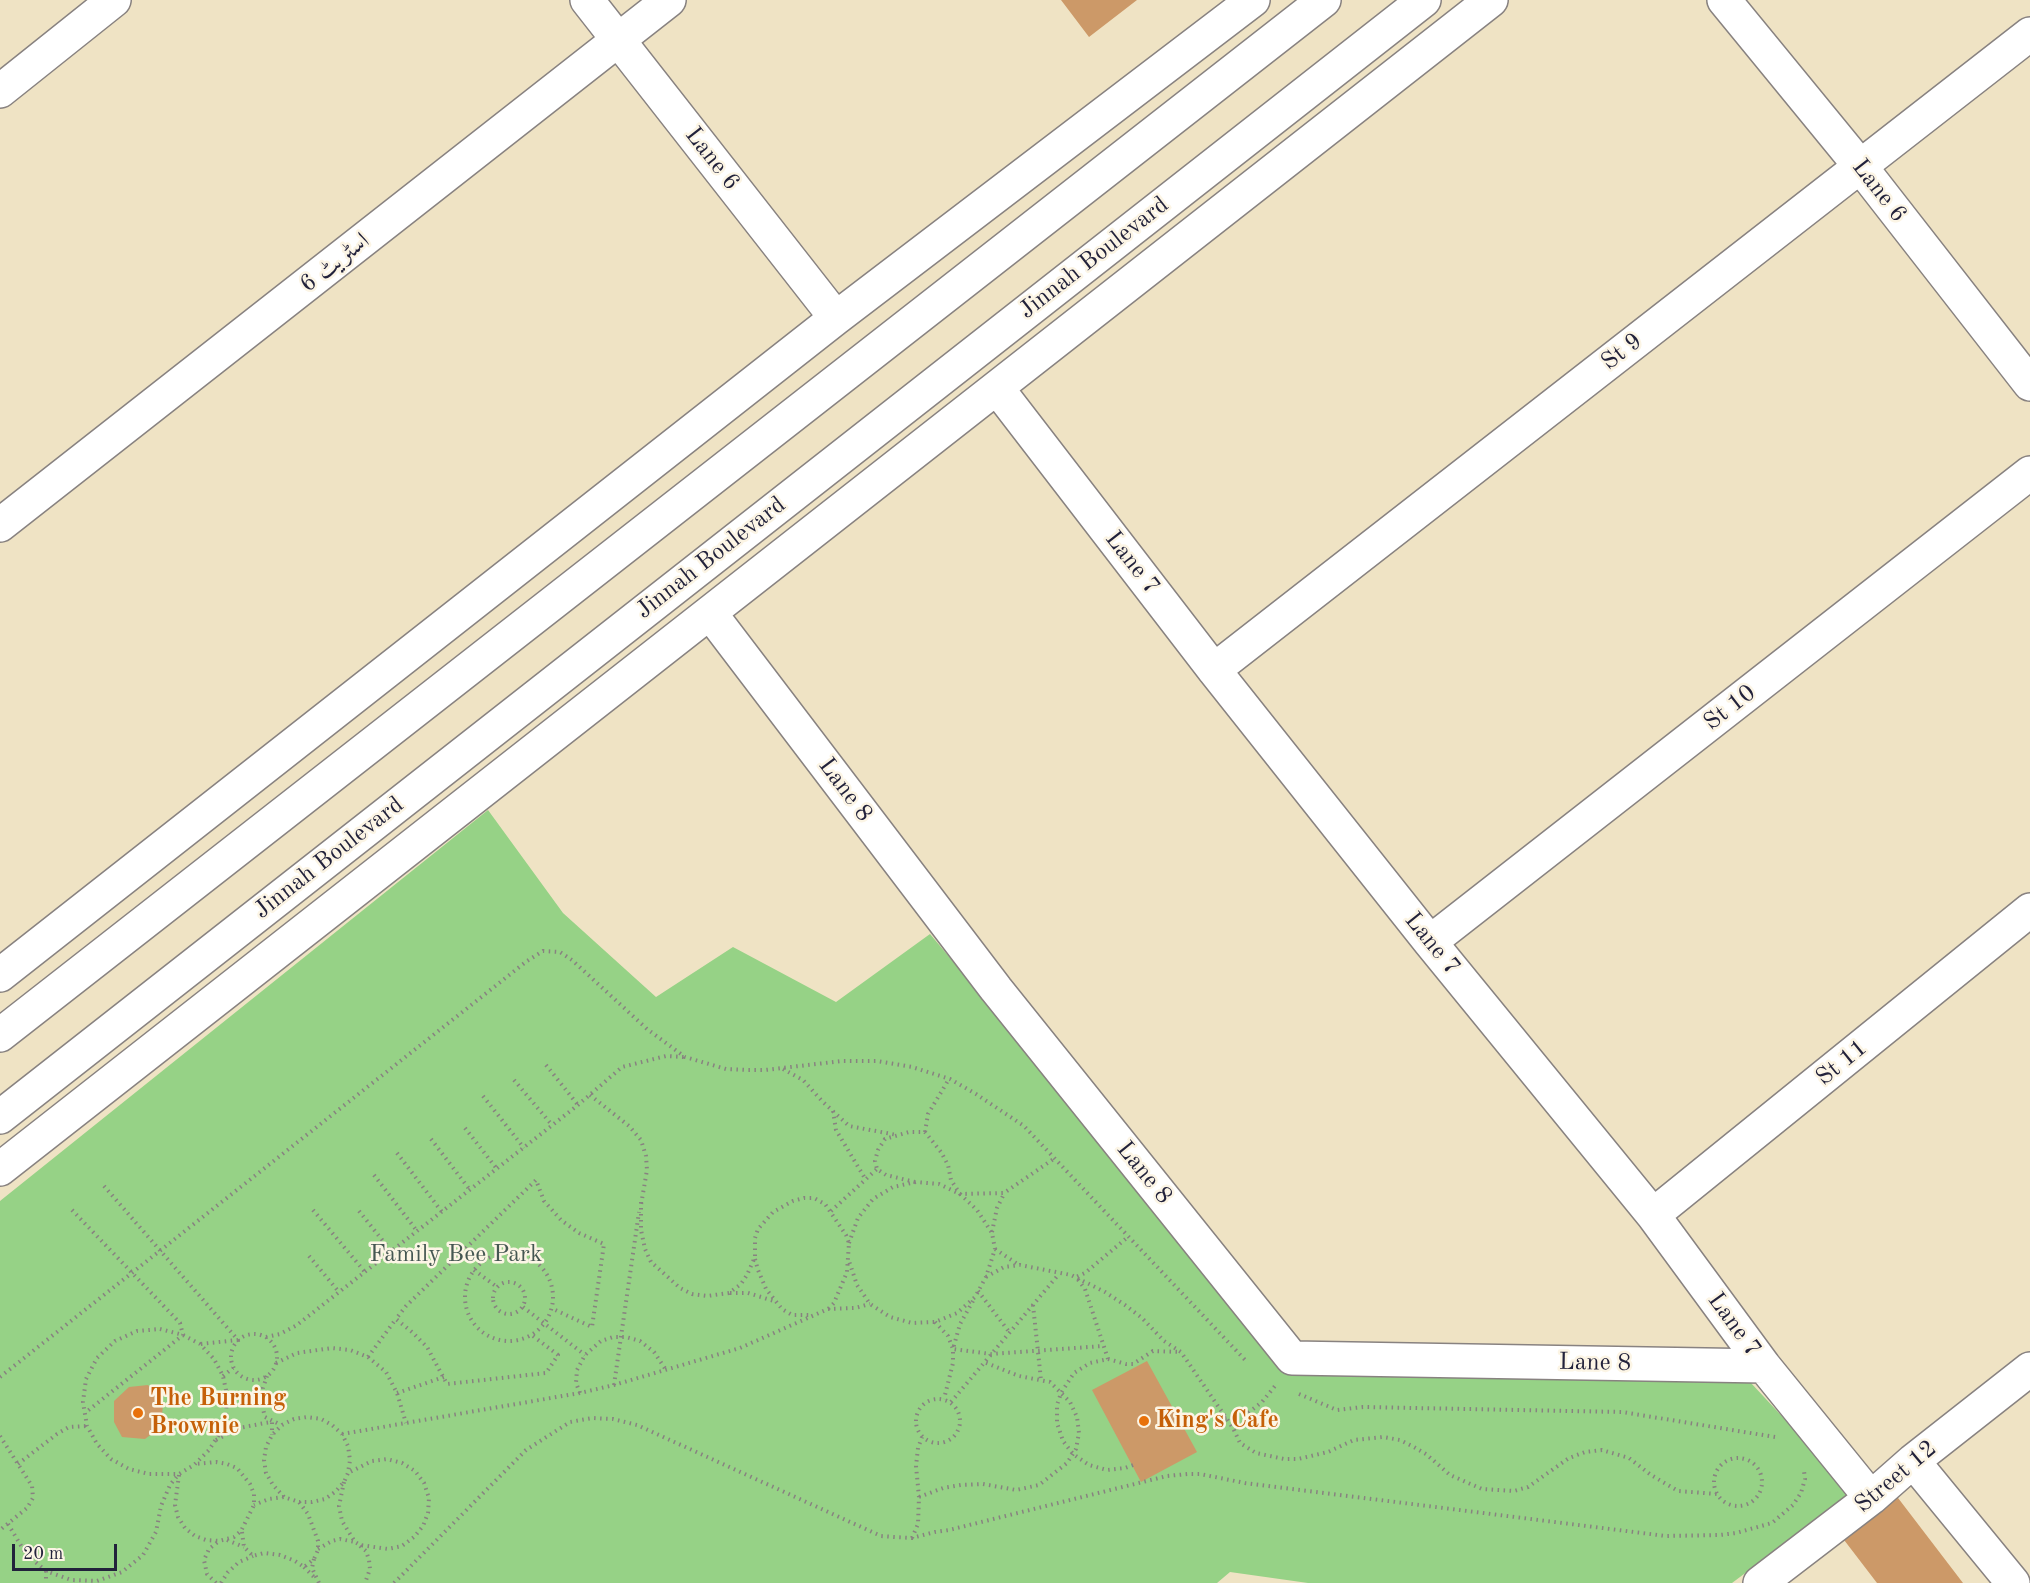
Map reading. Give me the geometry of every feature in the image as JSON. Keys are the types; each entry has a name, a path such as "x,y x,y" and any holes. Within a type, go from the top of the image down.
{"street":[{"path":"0,91 114,0"},
{"name":"Lane 6","path":"587,0 836,318"},
{"name":"اسٹریٹ 6","path":"0,525 669,0"},
{"path":"0,1035 1324,0"},
{"name":"Jinnah Boulevard","path":"0,1117 1424,0"},
{"path":"0,1169 1491,0"},
{"name":"Lane 6","path":"1724,0 1860,166 2030,384"},
{"path":"1,973 836,318 1250,2 1265,47"},
{"name":"St 9","path":"1214,670 2030,34"},
{"name":"Lane 7","path":"997,388 1214,670 1430,942 1653,1215 1764,1366 1871,1498"},
{"name":"St 10","path":"1430,942 2030,473"},
{"name":"Lane 8","path":"710,613 996,988 1293,1358 1764,1366"},
{"name":"St 11","path":"1653,1215 2030,910"},
{"name":"Street 12","path":"1760,1583 1871,1498 1913,1461 2030,1369"},
{"path":"1913,1461 2013,1583"}],"path":[{"path":"0,1377 527,961 543,951 560,952 572,960 647,1029 686,1057"},
{"path":"200,1344 237,1340 251,1334 266,1337 279,1334 297,1325 579,1105 622,1067 666,1056 686,1057 726,1069 765,1070 842,1061 878,1061 912,1067 950,1079 1014,1118 1055,1158 1252,1367"},
{"path":"546,1065 579,1105"},
{"path":"782,1069 803,1080 849,1126 897,1135"},
{"path":"950,1079 928,1114 925,1132 941,1152 948,1165 951,1180 960,1194 977,1210 992,1233"},
{"path":"514,1080 552,1125"},
{"path":"590,1095 629,1126 642,1140 646,1156 646,1170 614,1385"},
{"path":"483,1096 524,1148"},
{"path":"833,1111 836,1130 866,1180"},
{"path":"465,1128 497,1169"},
{"path":"925,1132 909,1132 885,1139 878,1150 875,1161 877,1169 886,1175 916,1182 939,1184 960,1194 1004,1193"},
{"path":"431,1139 470,1190"},
{"path":"397,1153 442,1212"},
{"path":"944,1399 960,1324 986,1277 995,1249 992,1233 997,1208 1004,1193 1055,1158"},
{"path":"831,1211 877,1169"},
{"path":"374,1175 417,1231"},
{"path":"368,1357 406,1306 536,1180 544,1201 561,1220 579,1233 604,1244 592,1327 553,1309"},
{"path":"849,1244 858,1218 873,1199 893,1187 916,1182"},
{"path":"104,1186 237,1340"},
{"path":"342,1434 580,1394 740,1348 817,1314 828,1309 834,1303 841,1287 849,1261 849,1244 846,1235 825,1204 814,1198 804,1198 773,1212 759,1229 755,1238 755,1257 758,1270 774,1301 782,1309 792,1315 817,1314"},
{"path":"641,1202 641,1230 645,1250 659,1271 680,1288 692,1294 707,1296 748,1293 774,1301"},
{"path":"72,1210 180,1323 183,1335"},
{"path":"313,1210 365,1272"},
{"path":"359,1211 391,1251"},
{"path":"1076,1277 1085,1273 1129,1236"},
{"path":"995,1249 1020,1265"},
{"path":"512,1252 538,1263 548,1274 553,1288 553,1309 545,1323 533,1336 515,1342 500,1341 486,1336 467,1314 464,1299 466,1285 474,1270 484,1261 497,1254 512,1252"},
{"path":"309,1256 339,1292"},
{"path":"729,1293 741,1284 755,1257"},
{"path":"849,1261 857,1285 870,1304 890,1317 912,1323 935,1322 957,1313 975,1297"},
{"path":"986,1277 1004,1267 1020,1265 1076,1277 1125,1305 1142,1318 1164,1341 1181,1352 1240,1443 1256,1453 1284,1459 1315,1456 1354,1440 1383,1437 1400,1440 1414,1446 1450,1475 1482,1489 1514,1491 1528,1487 1569,1458 1585,1452 1602,1450 1629,1458 1651,1475 1678,1491 1717,1494 1728,1504 1743,1506 1751,1503 1757,1497 1762,1483 1757,1468 1752,1462 1744,1459 1728,1460 1717,1471 1714,1486 1717,1494"},
{"path":"474,1270 496,1287"},
{"path":"951,1402 1060,1274"},
{"path":"1076,1277 1085,1289 1108,1359"},
{"path":"508,1281 518,1284 522,1287 526,1297 523,1307 508,1315 498,1310 493,1300 496,1287 508,1281"},
{"path":"978,1292 1010,1333"},
{"path":"828,1309 855,1308 870,1304"},
{"path":"1033,1304 1041,1380"},
{"path":"523,1307 585,1355"},
{"path":"396,1319 427,1347 447,1384 546,1373 558,1355 533,1336"},
{"path":"935,1322 948,1336 953,1350"},
{"path":"8,1524 26,1554 46,1571 70,1582 97,1581 122,1572 143,1555 156,1532 161,1506 170,1485 179,1474 194,1465 220,1433 226,1415 227,1395 223,1376 214,1359 200,1344 183,1335 160,1329 137,1331 115,1341 97,1358 86,1379 83,1402 87,1426 97,1444 111,1459 129,1469 149,1474 179,1474"},
{"path":"85,1413 183,1335"},
{"path":"266,1337 275,1348 276,1363"},
{"path":"580,1394 576,1383 577,1370 585,1355 601,1341 621,1337 640,1341 654,1352 666,1370"},
{"path":"237,1340 231,1353 233,1368 245,1379 261,1379 267,1376"},
{"path":"953,1350 992,1354 1103,1346"},
{"path":"282,1425 265,1418 263,1388 267,1376 276,1363 297,1353 332,1348 350,1350 368,1357 386,1372 398,1393 406,1423"},
{"path":"1132,1465 1107,1470 1089,1465 1073,1454 1063,1441 1057,1424 1057,1405 1061,1393 1074,1373 1090,1363 1108,1359 1133,1364 1153,1351 1181,1352"},
{"path":"919,1497 943,1488 961,1485 983,1484 1016,1490 1039,1485 1067,1463 1073,1454 1079,1433 1077,1417 1070,1402 1050,1382 1019,1376 984,1362"},
{"path":"223,1376 233,1368"},
{"path":"398,1393 444,1377"},
{"path":"1225,1418 1248,1413 1262,1402 1278,1382 1272,1378"},
{"path":"1292,1391 1337,1410 1363,1407 1622,1412 1771,1435 1778,1439"},
{"path":"930,1399 944,1399 951,1402 959,1413 959,1427 955,1434 950,1440 935,1443 922,1437 915,1423 918,1408 930,1399"},
{"path":"284,1497 266,1473 264,1460 266,1447 272,1435 282,1425 294,1419 307,1417 321,1419 332,1425 342,1434 348,1446 350,1460 339,1506 342,1521 357,1544 366,1551 370,1569 365,1583"},
{"path":"394,1583 526,1450 570,1422 592,1418 613,1419 637,1425 881,1536 912,1538 1167,1476 1188,1474 1666,1536 1728,1534 1772,1523 1793,1505 1801,1493 1805,1479 1803,1466"},
{"path":"213,1443 239,1428 273,1422"},
{"path":"272,1435 273,1422"},
{"path":"18,1464 69,1427 87,1426"},
{"path":"0,1436 32,1486 33,1498 27,1508 0,1530"},
{"path":"912,1538 918,1524 919,1497 916,1466 922,1437"},
{"path":"318,1550 340,1539 387,1549 402,1546 414,1538 423,1526 428,1513 429,1498 424,1483 415,1471 402,1463 387,1459 372,1461 348,1473"},
{"path":"179,1474 175,1505 178,1517 185,1528 195,1536 219,1541 226,1540 241,1531 254,1505 254,1494 244,1475 237,1468 216,1462 194,1465"},
{"path":"254,1505 269,1499 284,1497 299,1502 325,1499 344,1482"},
{"path":"299,1502 308,1514 318,1542 312,1568 315,1578"},
{"path":"241,1531 244,1547"},
{"path":"226,1540 244,1547 253,1556"},
{"path":"219,1541 209,1549 204,1560 207,1574 219,1583 239,1562 264,1553 280,1555 295,1561 319,1583"},
{"path":"304,1567 314,1559"},
{"path":"46,1571 46,1583"}],"green space":[{"name":"Family Bee Park","path":"488,810 563,913 656,997 733,947 836,1002 930,934 1282,1354 1751,1383 1805,1441 1856,1490 1732,1583 1308,1583 1230,1572 1217,1583 0,1583 0,1201"}],"building":[{"path":"1061,0 1137,0 1089,37"},
{"name":"King's Cafe","path":"1147,1361 1197,1452 1141,1482 1092,1390"},
{"name":"The Burning Brownie","path":"148,1385 163,1404 161,1427 145,1439 122,1437 114,1422 114,1401 129,1387"},
{"path":"1895,1494 1963,1583 1877,1583 1841,1536"}],"place":[{"name":"The Burning Brownie","path":"138,1413"},
{"name":"King's Cafe","path":"1144,1421"}]}
